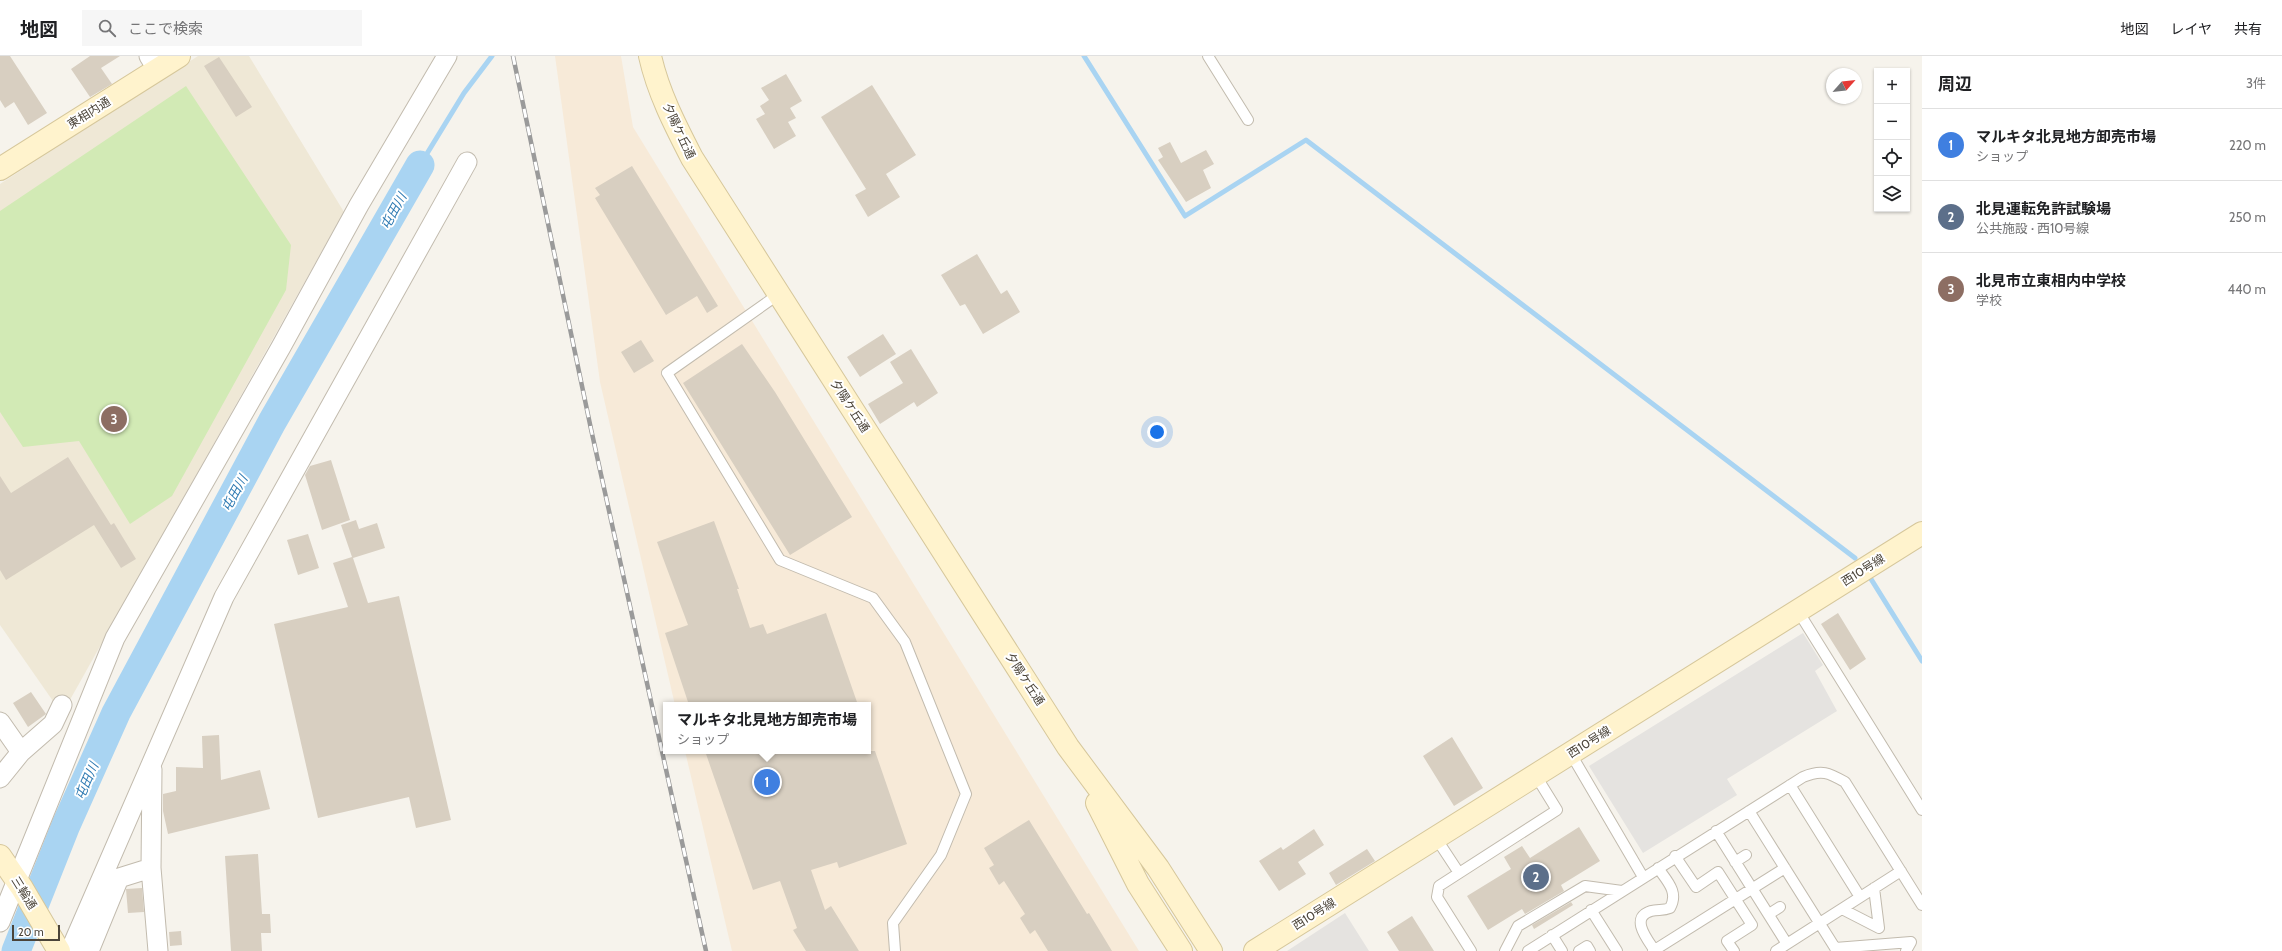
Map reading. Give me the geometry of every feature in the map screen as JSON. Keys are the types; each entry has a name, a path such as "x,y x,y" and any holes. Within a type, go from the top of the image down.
{"street":[{"name":"東相内通","path":"0,169 153,63 178,56"},
{"path":"0,922 19,884 115,638 281,347 359,205 447,56"},
{"name":"夕陽ケ丘通","path":"650,56 653,71 670,115 692,158 1068,747 1158,868 1211,951"},
{"path":"70,951 224,597 467,162"},
{"name":"西10号線","path":"1255,951 1922,533"},
{"path":"0,778 21,752 53,724 62,704"},
{"path":"0,722 21,752"},
{"name":"夕陽ケ丘通","path":"1068,747 1138,884 1181,951"},
{"path":"152,760 151,868 158,951"},
{"name":"三輪通","path":"1,859 19,884 59,951"},
{"path":"89,951 119,878 151,868"}],"lane":[{"path":"1208,56 1248,120"},
{"path":"779,294 667,373 780,560 873,598 905,642 966,794 941,855 893,923 895,951"},
{"path":"1798,611 1922,810"},
{"path":"1571,754 1644,877"},
{"path":"1528,951 1541,947 1552,935 1675,856 1790,785 1816,772 1829,774 1845,782 1922,905"},
{"path":"1471,951 1437,898 1439,886 1557,810 1536,776"},
{"path":"1790,785 1860,897"},
{"path":"1748,811 1836,949 1911,942 1906,951"},
{"path":"1716,831 1787,944"},
{"path":"1436,838 1459,873"},
{"path":"1735,862 1746,855"},
{"path":"1675,856 1696,887 1718,872 1752,925 1727,941 1734,951"},
{"path":"1658,868 1674,892 1674,900 1670,908 1647,913 1641,920 1640,928 1654,951 1785,868"},
{"path":"1776,951 1901,871"},
{"path":"1505,951 1518,926 1585,886 1622,890"},
{"path":"1842,909 1879,928 1874,888"},
{"path":"1769,914 1780,907"},
{"path":"1591,910 1616,950"},
{"path":"1552,935 1562,951"},
{"path":"1579,951 1587,946 1590,951"}],"shaded area":[{"path":"198,56 249,56 344,212 62,714 0,625 0,184"},
{"path":"555,56 621,56 633,127 1139,951 732,951 686,754 871,754 871,702 674,702 600,382"},
{"path":"1803,633 1823,665 1815,671 1837,711 1727,779 1737,795 1643,853 1589,766"},
{"path":"1345,913 1369,951 1287,951"}],"green space":[{"path":"186,86 291,245 286,290 172,496 130,524 79,441 23,447 0,412 0,211"}],"building":[{"path":"0,56 10,56 47,113 28,125 14,102 5,108 0,100"},
{"path":"90,56 120,56 101,68 112,84 90,97 71,69"},
{"path":"219,57 252,107 236,117 204,66"},
{"path":"786,74 802,101 790,108 796,118 788,122 796,136 774,149 756,119 765,114 760,106 769,100 761,88"},
{"path":"872,85 916,155 886,174 900,197 868,217 855,195 866,189 821,117"},
{"path":"1170,142 1181,163 1206,150 1214,164 1203,170 1211,188 1186,202 1158,160 1163,157 1158,148"},
{"path":"632,166 718,306 707,313 697,296 666,315 595,198 600,195 595,188"},
{"path":"977,254 1001,294 1007,290 1020,312 983,334 965,304 960,306 941,275"},
{"path":"883,334 896,354 860,377 847,357"},
{"path":"641,340 654,361 634,373 621,352"},
{"path":"742,344 775,392 852,517 790,555 683,383"},
{"path":"911,349 938,393 917,407 914,402 880,424 868,404 903,383 890,362"},
{"path":"68,457 111,525 114,523 136,559 121,568 94,525 6,580 0,570 0,476 11,493"},
{"path":"331,460 350,520 322,530 305,475 310,466"},
{"path":"356,520 359,529 377,523 385,548 353,558 368,603 399,596 451,820 416,828 409,797 318,818 274,624 348,607 333,563 352,557 341,525"},
{"path":"714,521 739,589 737,589 750,628 763,624 767,634 826,613 857,702 688,702 665,633 688,625 657,542"},
{"path":"308,534 319,568 298,575 287,540"},
{"path":"1838,613 1866,659 1850,670 1821,624"},
{"path":"31,692 46,714 28,727 13,703"},
{"path":"219,735 221,780 260,770 270,809 168,834 163,811 163,794 176,791 176,767 203,768 202,736"},
{"path":"1452,737 1483,788 1454,806 1423,756"},
{"path":"871,751 875,751 907,844 839,868 837,862 811,870 825,910 831,906 859,951 806,951 793,930 797,928 780,881 753,890 706,754 871,754"},
{"path":"1029,820 1087,914 1089,913 1112,951 1048,951 1035,930 1030,934 1020,918 1025,914 1004,881 999,885 989,868 994,865 984,848"},
{"path":"1579,827 1600,861 1561,885 1564,891 1525,914 1522,909 1488,930 1467,896 1511,869 1504,857 1522,846 1530,858"},
{"path":"1314,829 1324,845 1298,862 1306,874 1279,891 1259,861 1281,847 1283,850"},
{"path":"1367,849 1375,861 1336,885 1329,873"},
{"path":"258,854 262,914 270,914 271,933 261,933 262,951 231,951 225,856"},
{"path":"142,888 144,912 128,913 126,889"},
{"path":"1571,902 1573,905 1534,929 1532,925"},
{"path":"1412,916 1434,951 1399,951 1387,932"},
{"path":"181,931 182,945 170,946 169,932"}],"waterway":[{"name":"屯田川","path":"420,165 464,93 492,56"},
{"path":"1084,56 1185,216 1306,140 1855,558"},
{"name":"屯田川","path":"16,951 66,825 116,713 272,422 420,165"},
{"path":"1871,579 1922,661"}],"railway":[{"path":"513,56 591,429 706,951"}],"place":[{"name":"北見市立東相内中学校","path":"114,419"},
{"name":"マルキタ北見地方卸売市場","path":"767,782"},
{"name":"北見運転免許試験場","path":"1536,877"}]}
